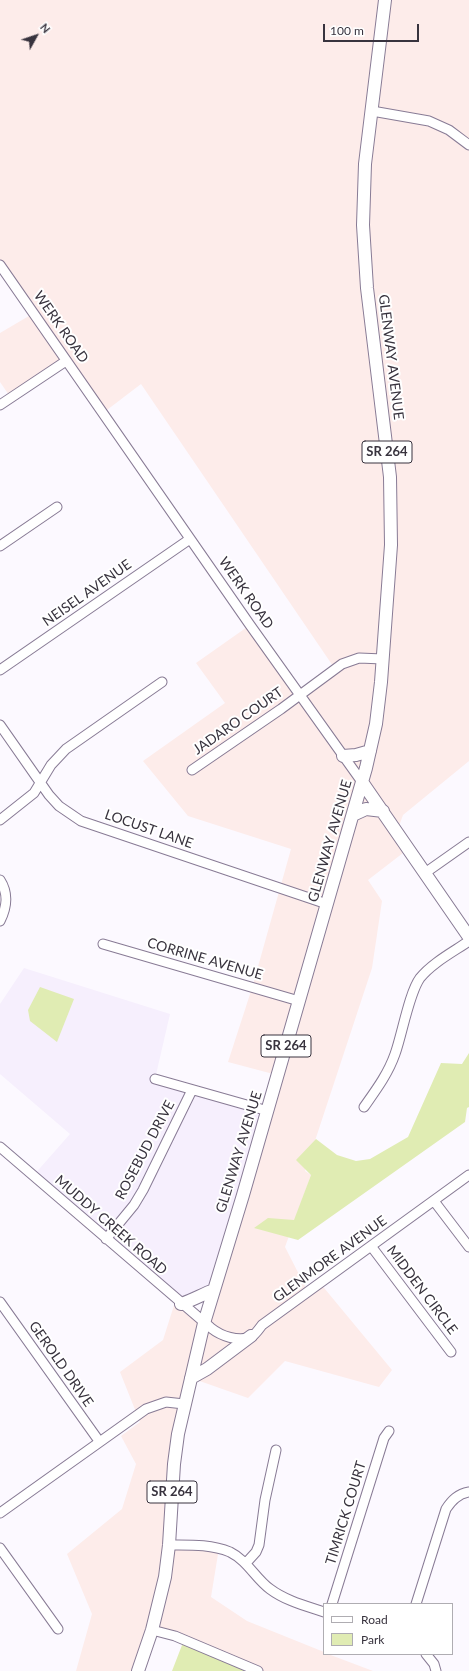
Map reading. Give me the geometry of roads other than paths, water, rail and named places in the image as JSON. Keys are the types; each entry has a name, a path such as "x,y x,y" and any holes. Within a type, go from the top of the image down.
{"main road":[{"name":"GLENWAY AVENUE","path":"138,1671 152,1630 165,1576 170,1544 174,1464 178,1434 204,1323 268,1111 353,815 376,724 383,659 391,545 391,512 387,450 367,288 363,225 363,187 385,0"},
{"path":"343,756 356,755 370,751"},
{"name":"WERK ROAD","path":"362,782 469,937"},
{"path":"353,815 372,808 383,811"},
{"path":"181,1304 214,1290"},
{"path":"191,1378 251,1336"}],"street":[{"path":"372,112 429,121 449,130 469,145"},
{"name":"WERK ROAD","path":"0,265 299,695 362,782"},
{"path":"0,406 66,361"},
{"path":"0,546 57,507"},
{"name":"NEISEL AVENUE","path":"0,670 190,539"},
{"name":"JADARO COURT","path":"192,770 346,661 371,657 383,659"},
{"path":"0,820 31,796 51,765 66,749 162,682"},
{"name":"LOCUST LANE","path":"0,725 49,795 59,806 81,821 327,904"},
{"path":"425,873 469,842"},
{"path":"0,880 4,888 7,903 0,921"},
{"path":"364,1107 382,1082 395,1055 416,985 426,972 469,941"},
{"name":"CORRINE AVENUE","path":"103,944 299,1001"},
{"path":"155,1079 268,1111"},
{"name":"ROSEBUD DRIVE","path":"106,1239 134,1205 143,1190 192,1090"},
{"name":"MUDDY CREEK ROAD","path":"0,1147 204,1323"},
{"name":"GLENMORE AVENUE","path":"251,1336 262,1325 469,1175"},
{"path":"434,1201 469,1247"},
{"name":"MIDDEN CIRCLE","path":"371,1246 451,1352"},
{"name":"GEROLD DRIVE","path":"0,1302 99,1442"},
{"path":"204,1323 215,1332 225,1336 239,1338 251,1336"},
{"path":"0,1513 146,1408 166,1402 184,1404"},
{"name":"TIMRICK COURT","path":"332,1603 384,1438 390,1431"},
{"path":"246,1563 256,1552 259,1545 265,1500 276,1450"},
{"path":"416,1603 446,1509 453,1499 469,1492"},
{"path":"170,1544 208,1546 219,1548 231,1553 246,1563 262,1582 279,1595 323,1612"},
{"path":"0,1548 58,1629"},
{"path":"152,1630 175,1636 258,1671"},
{"path":"427,1655 434,1664 436,1671"}]}
